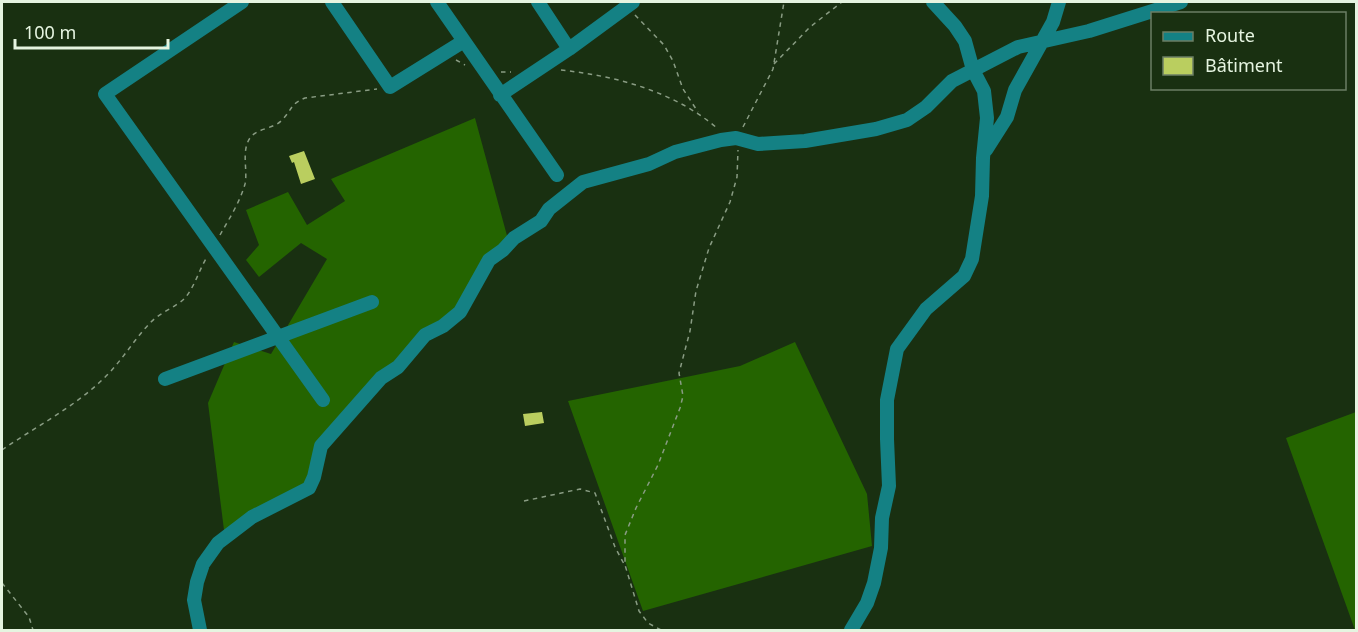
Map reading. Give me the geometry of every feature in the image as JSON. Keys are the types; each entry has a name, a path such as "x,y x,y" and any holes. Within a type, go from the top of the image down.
{"street":[{"path":"242,2 105,94 323,399"},
{"path":"332,2 390,87 464,41"},
{"path":"437,2 500,96 557,175"},
{"path":"538,2 568,49"},
{"path":"851,630 867,603 874,583 881,548 882,518 889,486 886,439 887,400 897,349 926,309 964,276 972,259 982,196 987,118 984,91 973,70 965,41 933,2"},
{"path":"983,154 1007,117 1015,90 1053,22 1059,2"},
{"path":"200,630 195,606 197,582 203,564 218,543 252,517 309,488 321,446 381,378 398,367 425,335 443,326 460,312 489,260 514,238 541,221 549,209 583,183 649,164 675,152 721,140 736,138 758,144 804,141 876,129 907,120 926,107 952,81 1018,47 1089,31 1181,2"},
{"path":"500,96 630,4"},
{"path":"165,379 372,302"}],"path":[{"path":"625,565 625,535 658,465 682,402 679,373 690,331 696,291 709,248 730,202 737,177 739,154 736,138 748,119 774,65 784,2"},
{"path":"774,65 810,27 842,2"},
{"path":"630,4 664,45 673,61 683,89 699,113"},
{"path":"453,58 484,72 513,72"},
{"path":"542,68 584,72 659,93 699,113 719,130 736,138"},
{"path":"2,450 76,402 110,373 150,323 164,311 183,300 239,201 245,183 246,149 248,141 254,134 283,120 294,102 305,98 390,87"},
{"path":"524,501 580,489 595,493 615,547 625,565 639,611 648,623 662,630"},
{"path":"2,583 29,617 33,630"}],"green space":[{"path":"475,118 509,243 443,326 321,446 314,477 225,538 208,403 234,342 271,354 327,259 301,243 259,277 246,260 259,245 246,210 288,192 307,225 345,201 331,179"},
{"path":"795,342 867,494 872,546 643,611 568,401 740,366"},
{"path":"1356,412 1356,630 1355,630 1286,438"}],"building":[{"path":"304,151 315,179 301,184 294,162 292,163 289,156"},
{"path":"542,412 544,423 525,426 523,414"}]}
